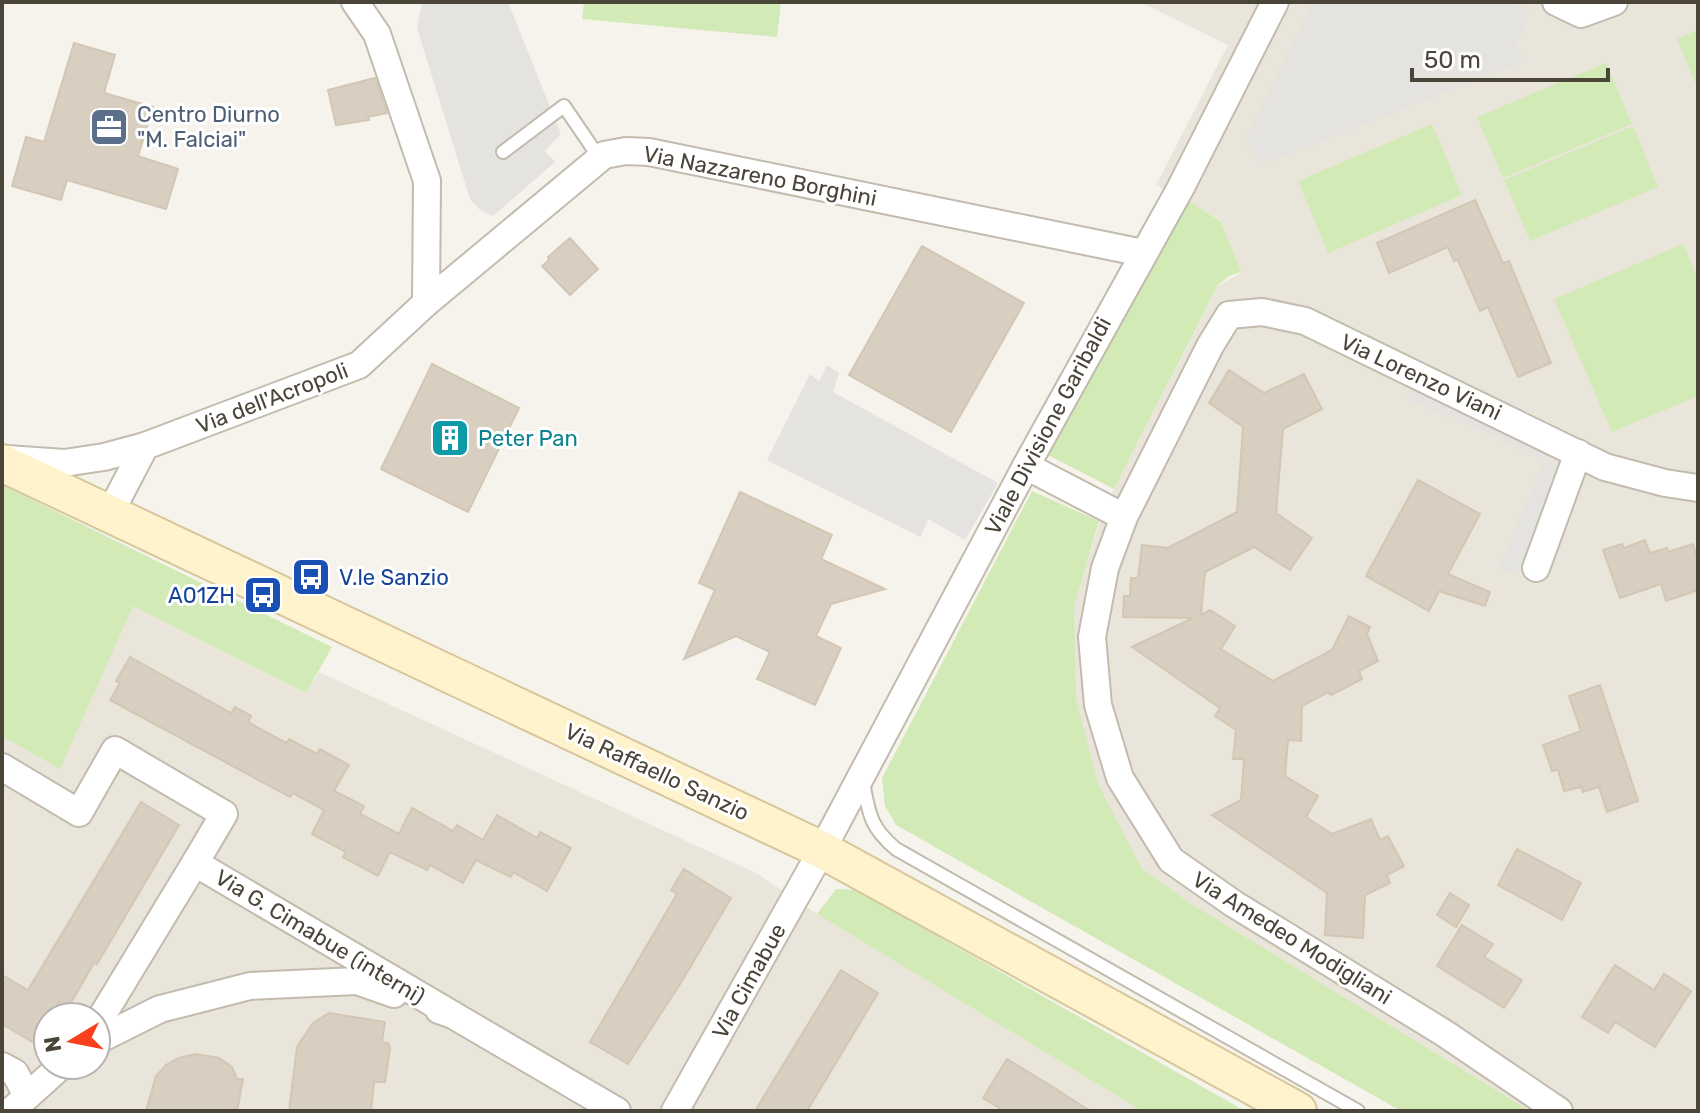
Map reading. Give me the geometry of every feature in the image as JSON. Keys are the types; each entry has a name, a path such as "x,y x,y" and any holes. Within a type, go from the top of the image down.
{"main road":[{"name":"Via Raffaello Sanzio","path":"2,461 822,850 1298,1111"}],"street":[{"path":"355,2 377,34 427,181 426,303"},
{"name":"Viale Divisione Garibaldi","path":"822,850 1026,466 1180,189 1275,2"},
{"path":"1556,2 1581,14 1614,2"},
{"name":"Via Nazzareno Borghini","path":"602,157 626,151 649,152 1143,253"},
{"path":"426,303 602,157"},
{"name":"Via dell'Acropoli","path":"2,461 64,463 145,446 359,365 426,303"},
{"name":"Via Lorenzo Viani","path":"1262,312 1305,321 1605,467 1698,488"},
{"name":"Via Amedeo Modigliani","path":"1262,312 1229,315 1210,346 1124,517 1105,568 1092,637 1098,705 1120,778 1171,860 1234,904 1444,1033 1559,1111"},
{"path":"110,513 145,446"},
{"path":"1536,568 1578,453"},
{"path":"1026,466 1124,517"},
{"name":"Via G. Cimabue (interni)","path":"2,767 79,813 115,750 224,814 195,863 453,1015"},
{"name":"Via Cimabue","path":"675,1111 822,850"},
{"path":"111,1001 195,863"},
{"path":"112,1033 160,1009 250,986 357,981 453,1015 617,1111"},
{"path":"2,1066 15,1073 19,1104"},
{"path":"19,1104 44,1081"}],"lane":[{"path":"503,152 564,106 602,157"},
{"path":"862,775 867,805 878,833 896,849 1358,1111"}],"shaded area":[{"path":"422,2 508,2 561,134 545,151 555,162 493,216 480,210 470,199 417,28"},
{"path":"1140,2 1698,2 1698,1111 1528,1111 1189,904 1142,870 1097,785 1075,699 1074,605 1100,521 1114,489 1218,286 1241,273 1221,220 1156,185 1228,45"},
{"path":"1313,2 1511,2 1530,12 1516,45 1526,60 1259,166 1253,147 1243,145"},
{"path":"827,365 839,373 833,392 998,483 965,540 928,519 921,537 767,460 810,374 819,381"},
{"path":"1417,376 1549,438 1544,459 1407,399"},
{"path":"1544,459 1571,470 1536,568 1497,572"},
{"path":"133,605 306,693 319,672 758,874 817,914 1142,1111 2,1111 2,736"}],"green space":[{"path":"584,2 781,2 777,37 582,19"},
{"path":"1698,30 1698,89 1677,39"},
{"path":"1606,63 1632,124 1503,178 1477,117"},
{"path":"1432,124 1462,195 1328,253 1298,181"},
{"path":"1633,126 1658,187 1530,241 1504,180"},
{"path":"1188,201 1221,221 1241,272 1229,276 1218,285 1114,489 1048,455"},
{"path":"1683,244 1698,280 1698,396 1612,432 1554,299"},
{"path":"2,485 332,647 306,693 133,606 60,769 2,736"},
{"path":"1032,491 1099,521 1074,607 1076,699 1098,784 1142,869 1188,902 1530,1111 1401,1111 896,825 885,806 882,778"},
{"path":"836,889 856,890 1245,1111 1142,1111 817,914"}],"building":[{"path":"74,43 115,55 104,93 153,107 138,156 178,169 166,209 67,180 61,200 12,186 26,137 44,142"},
{"path":"375,78 387,113 368,117 369,120 336,125 328,90"},
{"path":"1475,200 1503,263 1509,261 1551,363 1518,377 1488,307 1480,311 1458,260 1454,261 1448,247 1389,273 1377,243"},
{"path":"570,238 598,269 570,295 542,266"},
{"path":"922,246 1024,303 951,432 849,375"},
{"name":"Peter Pan","path":"432,364 519,408 468,512 381,469"},
{"path":"1229,370 1264,393 1304,374 1322,409 1283,429 1276,513 1312,538 1290,570 1254,547 1205,572 1201,615 1210,610 1235,626 1221,649 1273,681 1332,650 1349,616 1370,627 1367,634 1378,661 1359,671 1362,679 1302,706 1301,741 1288,740 1285,776 1318,796 1306,817 1332,834 1371,819 1380,840 1388,836 1404,866 1387,875 1390,883 1365,895 1363,938 1325,935 1327,893 1212,815 1241,800 1244,759 1233,759 1236,730 1215,716 1220,708 1132,647 1193,618 1123,617 1124,596 1130,596 1131,578 1138,578 1142,545 1168,548 1237,512 1243,427 1209,403"},
{"path":"1418,480 1480,514 1448,574 1490,592 1485,606 1439,591 1429,611 1366,576"},
{"path":"740,492 832,535 821,559 885,589 831,604 816,636 841,648 815,705 757,679 770,652 736,636 684,659 715,590 699,583"},
{"path":"1645,540 1650,553 1667,548 1668,552 1693,544 1698,562 1698,590 1666,601 1661,584 1620,598 1603,550 1622,544 1624,548"},
{"path":"130,657 231,713 235,707 251,716 248,722 286,743 289,739 317,754 320,749 349,765 334,791 364,806 360,814 399,834 412,808 453,831 457,825 483,840 497,815 537,838 540,832 571,848 547,891 513,872 511,877 476,860 463,883 430,865 427,870 390,852 378,876 343,857 346,852 312,834 324,810 293,793 290,797 110,700 120,683 116,681"},
{"path":"1600,685 1638,801 1607,812 1599,787 1583,792 1581,787 1564,791 1558,770 1552,771 1543,745 1581,731 1569,696"},
{"path":"141,802 179,825 72,1001 32,1001 32,1042 2,1024 2,975 28,990"},
{"path":"1517,849 1581,883 1562,920 1498,885"},
{"path":"684,869 731,898 628,1064 590,1042 677,894 671,890"},
{"path":"1450,893 1469,905 1456,927 1437,915"},
{"path":"1462,925 1493,944 1484,957 1522,980 1504,1008 1437,966"},
{"path":"1615,965 1654,990 1664,974 1691,991 1655,1047 1615,1022 1608,1033 1582,1017"},
{"path":"841,970 878,993 807,1111 755,1111"},
{"path":"329,1013 385,1022 382,1042 388,1043 390,1048 385,1082 374,1082 371,1111 289,1111 297,1047 313,1023"},
{"path":"196,1054 219,1058 232,1067 237,1079 243,1079 237,1111 146,1111 156,1076 166,1065"},
{"path":"1007,1059 1090,1111 1004,1111 983,1098"}],"place":[{"name":"Centro Diurno \"M. Falciai\"","path":"109,127"},
{"name":"Peter Pan","path":"450,438"},
{"name":"V.le Sanzio","path":"311,577"},
{"name":"A01ZH","path":"263,595"}]}
